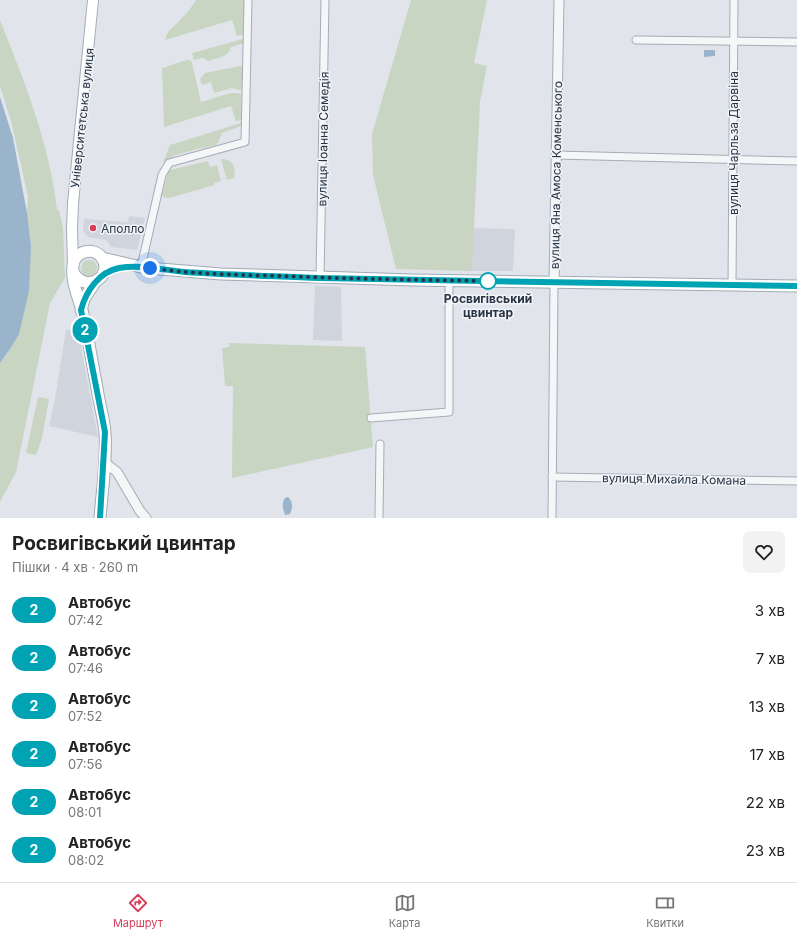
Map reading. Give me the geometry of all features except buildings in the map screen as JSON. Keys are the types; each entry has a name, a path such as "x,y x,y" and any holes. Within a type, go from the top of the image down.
{"main road":[{"name":"Університетська вулиця","path":"93,0 74,196 72,236 75,284 105,432 100,518"},
{"path":"72,236 84,248 98,254 102,258 105,268 84,299 81,310"},
{"path":"92,251 82,253 74,260 73,269 76,277 85,283 98,280 112,270 141,267"},
{"path":"102,258 141,267 194,272 320,278 797,286"}],"street":[{"path":"141,267 162,175 169,163 245,142 248,0"},
{"name":"вулиця Іоанна Семедія","path":"320,278 325,0"},
{"name":"вулиця Яна Амоса Коменського","path":"552,518 559,0"},
{"name":"вулиця Чарльза Дарвіна","path":"732,285 734,0"},
{"path":"636,40 797,42"},
{"path":"556,155 797,161"},
{"path":"371,418 449,412 449,280"},
{"path":"379,518 380,444"},
{"path":"104,462 117,472 146,518"},
{"name":"вулиця Михайла Комана","path":"552,476 797,481"}],"shaded area":[{"path":"129,216 145,218 137,250 111,247 106,240 88,237 83,231 84,219 128,222"},
{"path":"474,228 515,229 513,271 472,271"},
{"path":"315,286 341,287 342,341 313,340"},
{"path":"66,330 78,331 98,437 49,426 55,399"}],"green space":[{"path":"196,0 244,0 244,34 237,36 232,20 165,40 169,31 187,13"},
{"name":"Росвигівський цвинтар","path":"411,0 487,0 474,63 487,66 480,102 472,271 396,269 373,175 372,134"},
{"path":"0,20 35,113 49,161 57,210 59,210 63,228 65,278 50,303 16,472 0,502 0,363 10,349 31,246 27,213 28,196 11,121 0,86"},
{"path":"243,39 244,43 231,47 228,53 222,57 208,61 203,58 194,60 192,53"},
{"path":"190,60 192,63 201,102 231,93 241,94 241,120 236,121 231,106 164,127 162,68"},
{"path":"242,66 243,69 242,89 239,90 232,88 214,93 211,82 202,85 200,79 205,73"},
{"path":"241,123 241,126 222,133 216,145 174,156 163,163 170,145"},
{"path":"221,159 228,160 233,164 234,178 227,180"},
{"path":"208,161 210,167 217,165 221,181 214,183 215,185 169,198 162,195 170,170"},
{"path":"86,260 92,260 97,265 95,274 92,276 86,276 81,271 81,265"},
{"path":"229,343 365,347 373,447 232,478 233,386 225,386 222,348 229,347"},
{"path":"38,397 49,399 42,438 36,455 26,453"}],"water":[{"path":"704,50 715,50 715,56 704,57"},
{"path":"0,97 13,138 27,213 31,246 29,291 19,334 0,363"},
{"path":"288,497 292,503 292,509 290,514 285,515 283,502 285,498"}],"bus line":[{"name":"2","path":"100,518 105,432 81,310 84,299 95,282 112,270 141,267 180,272 320,278 797,286"}],"place":[{"name":"Аполло","path":"93,228"},
{"name":"Росвигівський цвинтар","path":"488,281"}],"route":[{"path":"150,268 180,272 320,278 494,281 488,281"}]}
